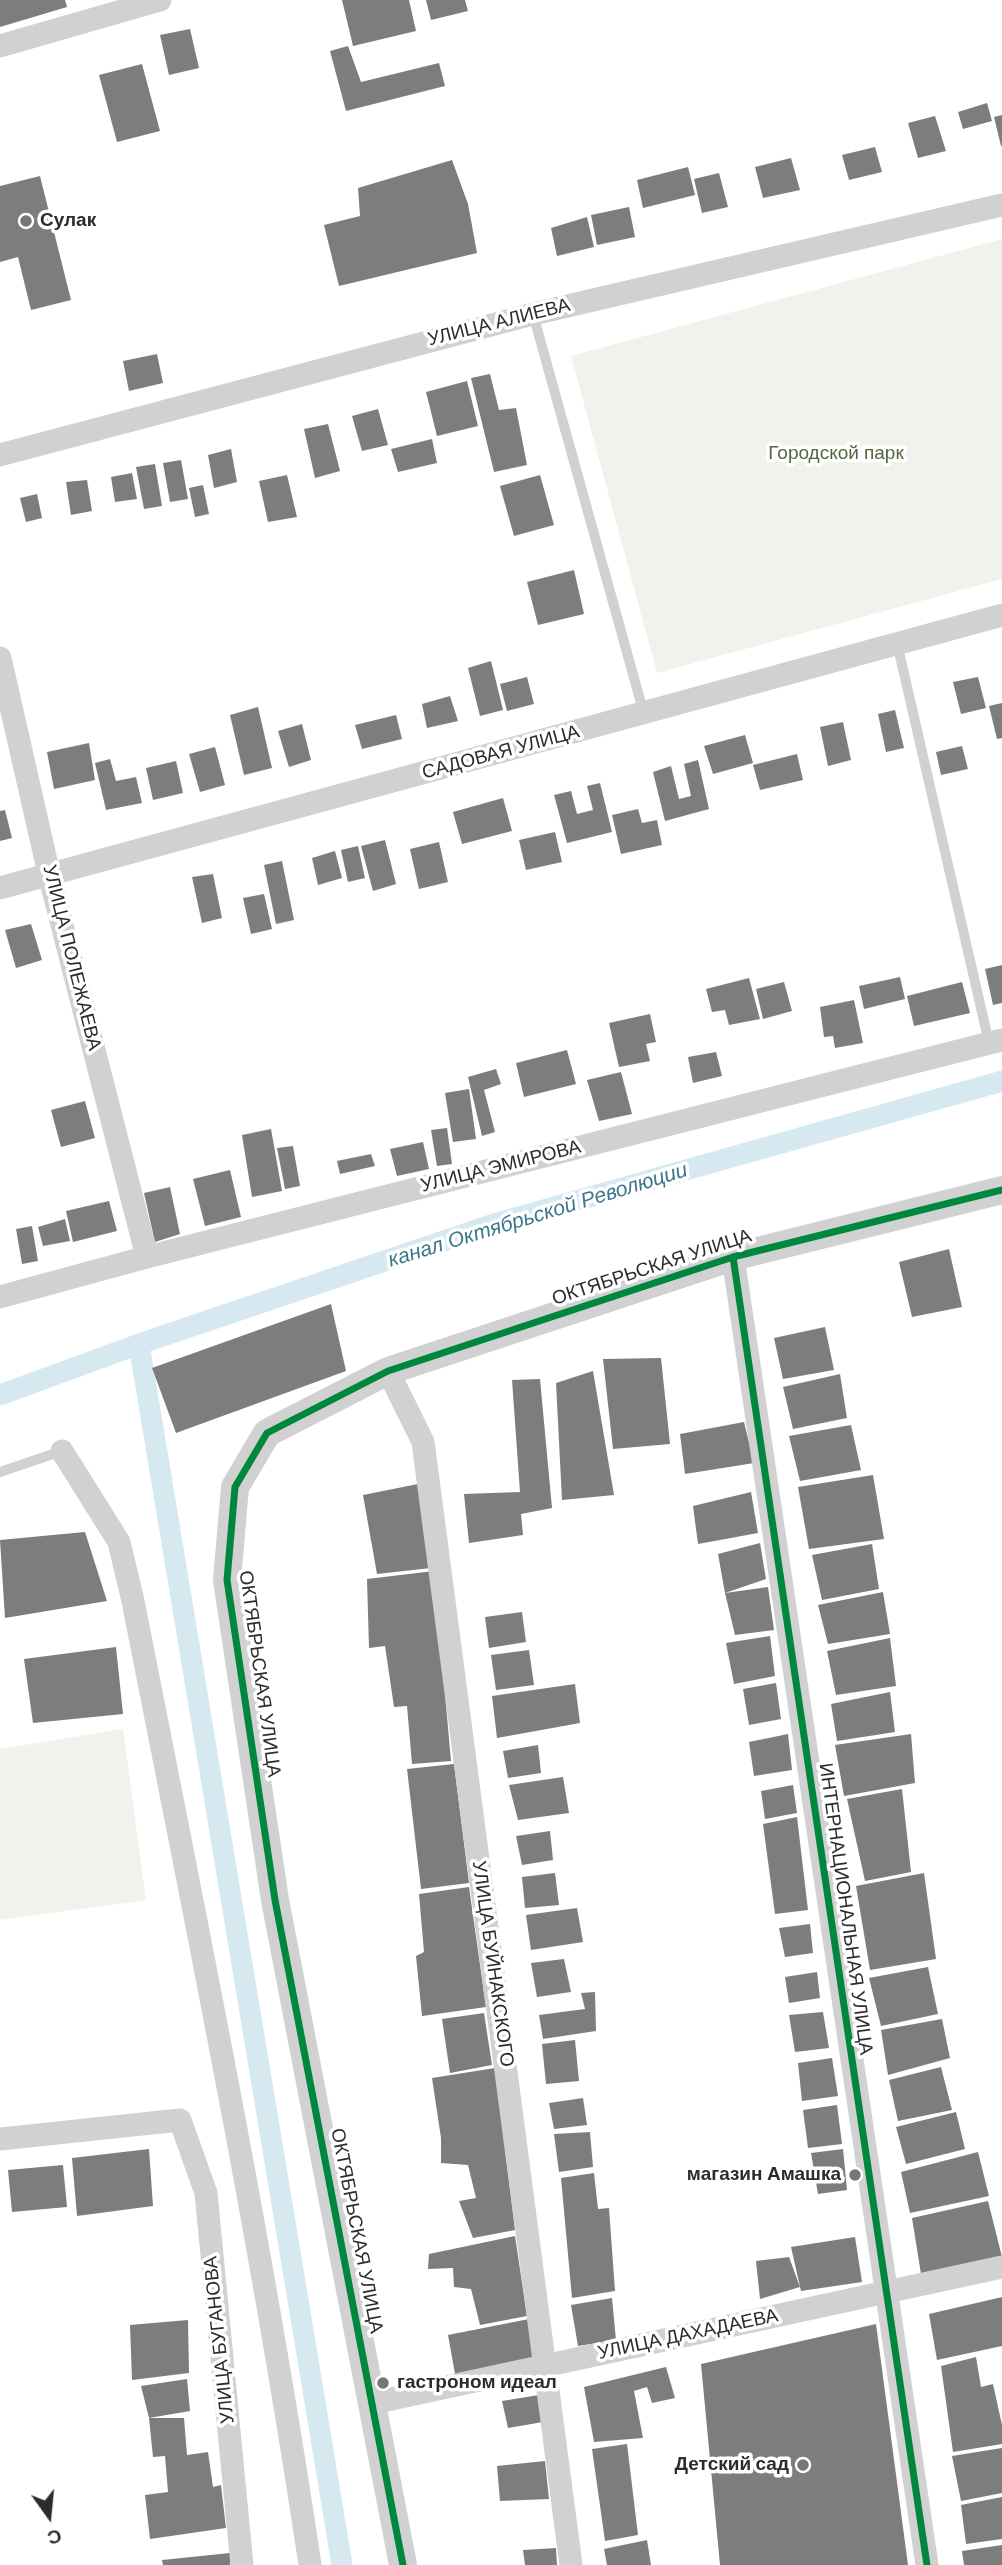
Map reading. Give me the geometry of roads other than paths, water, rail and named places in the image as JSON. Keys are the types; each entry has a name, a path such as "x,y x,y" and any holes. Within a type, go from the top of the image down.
{"street":[{"path":"0,46 160,0"},
{"name":"УЛИЦА АЛИЕВА","path":"0,455 533,314 1002,205"},
{"name":"САДОВАЯ УЛИЦА","path":"0,888 1002,615"},
{"name":"УЛИЦА ПОЛЕЖАЕВА","path":"0,658 49,874 147,1256"},
{"name":"УЛИЦА ЭМИРОВА","path":"0,1297 147,1256 996,1041"},
{"name":"ОКТЯБРЬСКАЯ УЛИЦА","path":"403,2565 275,1900 227,1580 235,1487 267,1433 388,1371 733,1257 1002,1190"},
{"name":"ИНТЕРНАЦИОНАЛЬНАЯ УЛИЦА","path":"733,1257 927,2565"},
{"name":"УЛИЦА БУЙНАКСКОГО","path":"388,1371 423,1442 571,2565"},
{"path":"62,1451 119,1542 133,1601 220,2044 291,2435 310,2565"},
{"name":"УЛИЦА БУГАНОВА","path":"0,2139 180,2120 206,2193 242,2565"},
{"name":"УЛИЦА ДАХАДАЕВА","path":"373,2403 1002,2267"}],"lane":[{"path":"533,314 644,714"},
{"path":"897,643 996,1041"},
{"path":"0,1472 62,1451"}],"waterway":[{"name":"канал Октябрьской Революции","path":"0,1395 139,1344 497,1223 1002,1081"},
{"path":"139,1344 342,2565"}],"place":[{"name":"Сулак","path":"26,221"},
{"name":"магазин Амашка","path":"855,2175"},
{"name":"гастроном идеал","path":"383,2383"},
{"name":"Детский сад","path":"803,2465"}],"park label":[{"name":"Городской парк","path":"836,454"}]}
